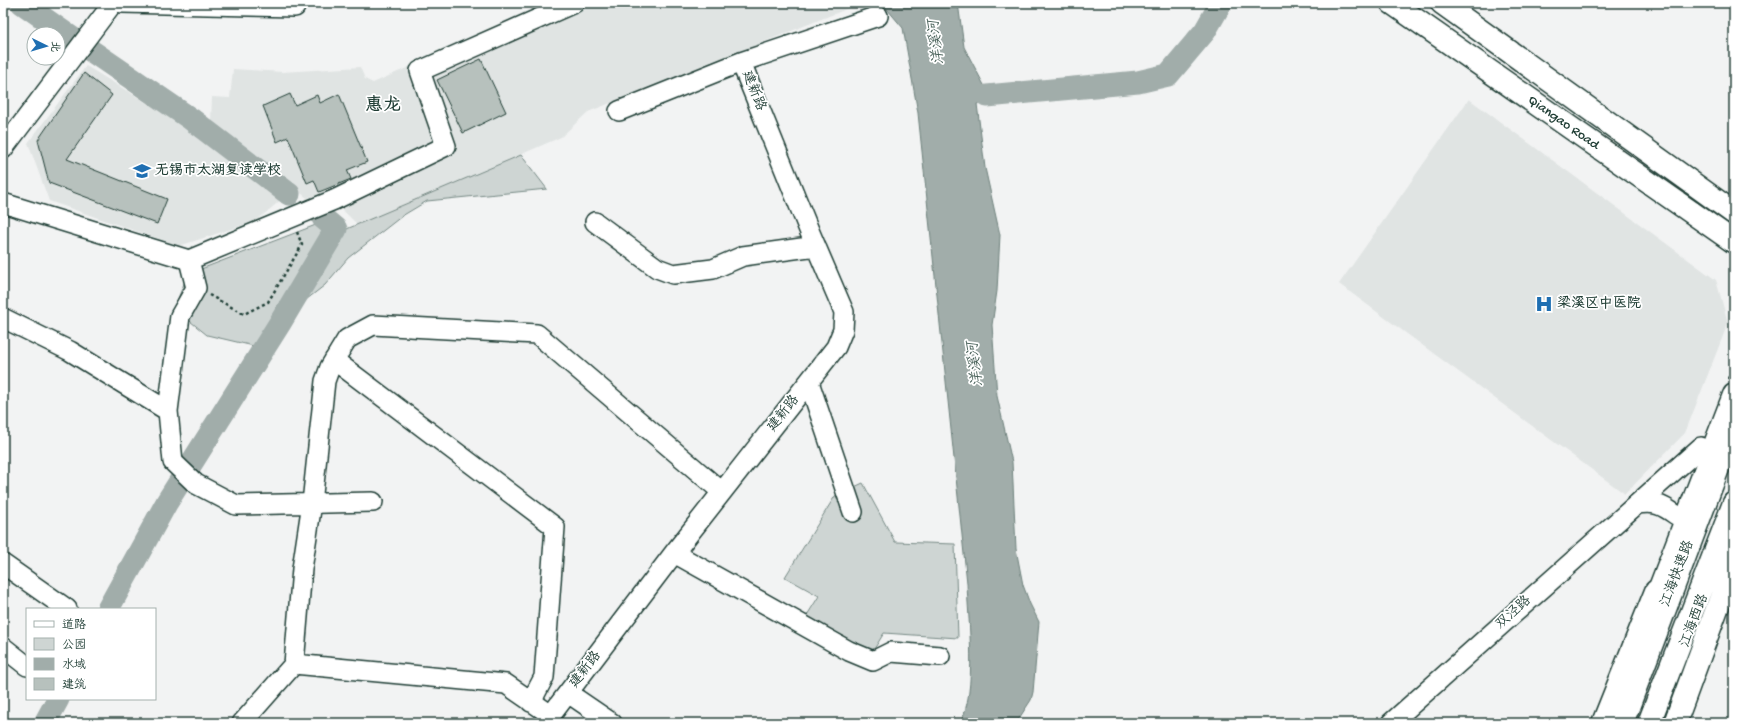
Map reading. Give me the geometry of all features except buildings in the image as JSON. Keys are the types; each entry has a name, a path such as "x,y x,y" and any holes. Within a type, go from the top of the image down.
{"main road":[{"name":"Qiangao Road","path":"1392,3 1734,242"},
{"name":"Qiangao Road","path":"1442,3 1734,213"},
{"path":"1603,723 1680,519 1734,396"},
{"name":"江海快速路","path":"1622,723 1734,426"},
{"path":"1675,723 1729,576 1734,515"},
{"name":"江海快速路","path":"1649,723 1734,515"},
{"name":"江海西路","path":"1656,723 1734,515"},
{"path":"1608,723 1680,519"}],"street":[{"path":"3,149 113,3"},
{"path":"122,3 295,7 295,3"},
{"path":"3,203 189,260 334,200 446,146 420,71 574,3"},
{"path":"619,111 741,62 878,16"},
{"name":"建新路","path":"548,719 674,553 836,347 844,330 844,312 741,62"},
{"path":"596,222 657,268 673,274 712,269 743,256 816,246"},
{"path":"189,260 196,288 180,316 168,411 173,462 196,484 236,505 372,502"},
{"path":"3,318 70,351 168,411"},
{"path":"242,723 294,664 302,569 312,503 325,381 334,360 347,339 373,325 537,334 722,492"},
{"path":"334,360 555,526 544,677 532,702"},
{"path":"808,382 853,512"},
{"name":"双泾路","path":"1391,723 1702,447"},
{"path":"1637,504 1651,502 1662,505 1680,519"},
{"path":"674,553 849,651 874,661 891,652 940,656"},
{"path":"3,564 66,608"},
{"path":"3,647 26,665"},
{"path":"294,664 506,684 532,702 548,719"},
{"path":"568,694 612,723"}],"path":[{"path":"196,288 244,314 268,302 302,245 292,217"}],"shaded area":[{"path":"553,3 848,3 849,8 588,112 561,137 358,225 325,193 307,198 211,120 212,97 230,98 233,69 283,72 360,67 365,79 373,83"},
{"name":"无锡市太湖复读学校","path":"86,66 185,126 282,199 256,221 179,246 49,201 28,143"},
{"name":"梁溪区中医院","path":"1469,99 1716,280 1728,323 1685,433 1625,494 1339,284"}],"green space":[{"path":"521,155 547,189 427,201 402,216 348,258 325,285 302,303 342,231"},
{"path":"321,223 329,230 258,347 207,335 174,308 188,274"},
{"path":"863,483 895,542 955,544 958,638 884,633 871,654 804,620 819,596 785,577 835,496"}],"water":[{"name":"洋溪河","path":"882,3 958,3 964,47 985,87 987,96 985,102 977,104 985,168 1000,235 997,291 992,325 997,396 1012,462 1016,549 1023,585 1039,622 1033,692 1031,700 1016,723 960,723 966,709 969,693 971,655 967,583 918,113 903,28"}],"waterway":[{"path":"22,3 72,38"},
{"path":"987,96 1138,82 1168,75 1205,31 1221,3"},
{"path":"90,50 191,119 289,194"},
{"path":"109,608 167,502 280,323 336,229 323,218"},
{"path":"45,723 57,700"}],"place":[{"name":"无锡市太湖复读学校","path":"142,171"},
{"name":"梁溪区中医院","path":"1544,304"}],"district":[{"name":"惠龙","path":"383,106"}]}
